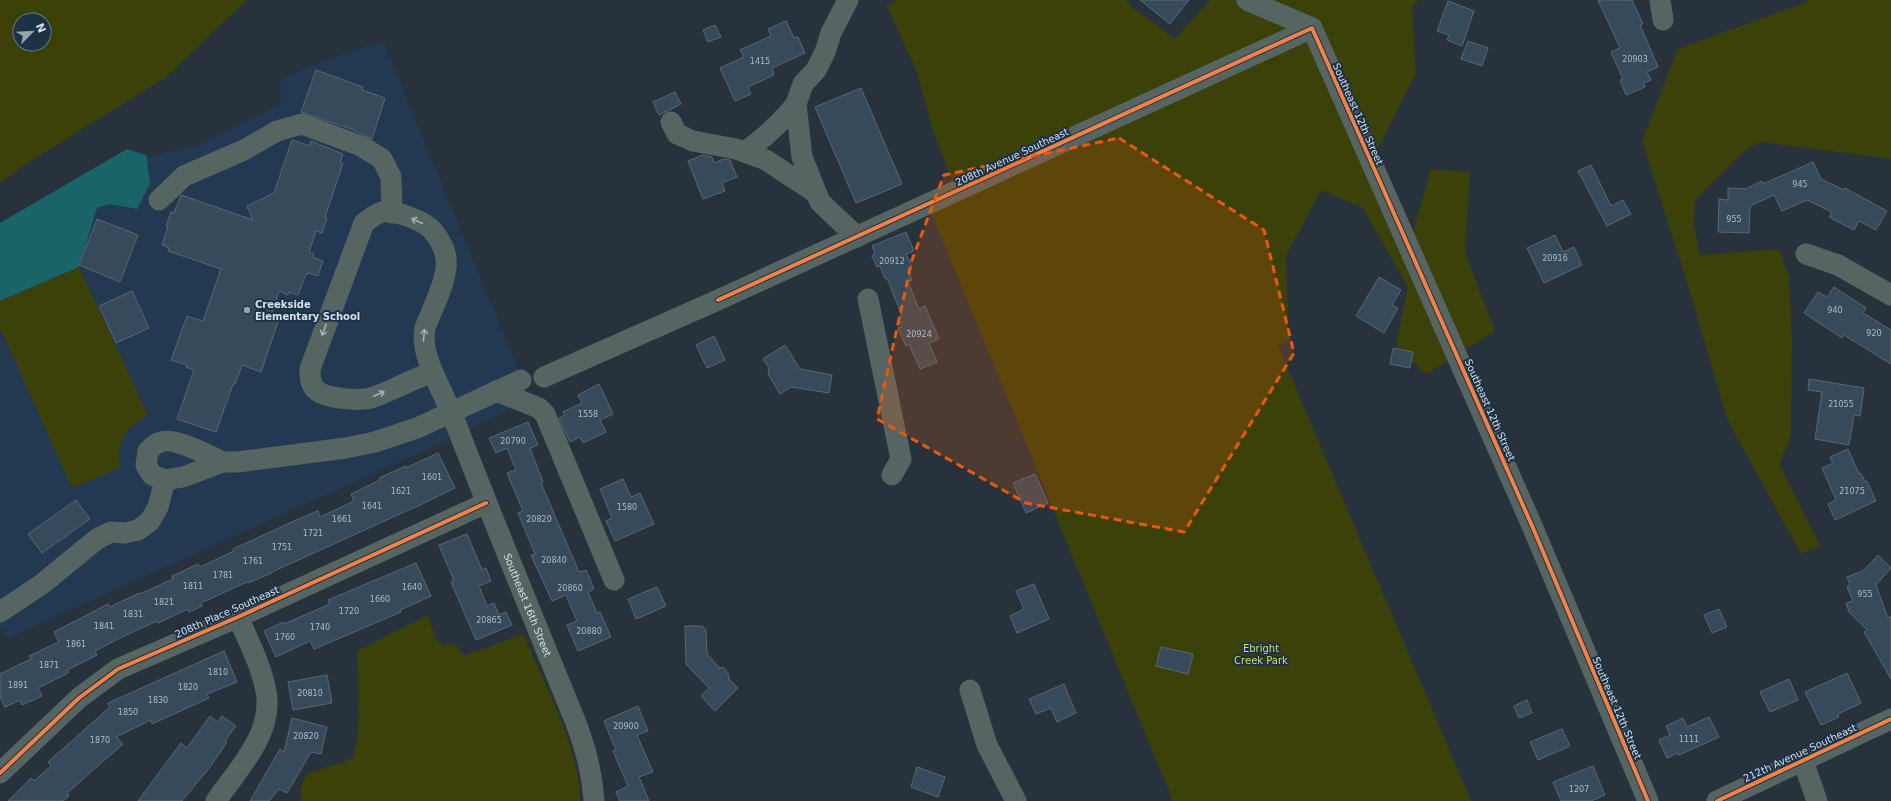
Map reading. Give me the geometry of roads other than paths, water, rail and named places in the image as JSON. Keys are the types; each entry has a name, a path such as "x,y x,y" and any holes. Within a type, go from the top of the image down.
{"street":[{"path":"745,152 762,140 783,120 796,104 804,84 816,70 825,52 832,33 848,0"},
{"path":"1247,0 1312,28"},
{"name":"208th Avenue Southeast","path":"544,377 857,237 1312,28"},
{"name":"Southeast 12th Street","path":"1312,28 1530,520 1648,801"},
{"path":"796,104 802,157 820,202 857,237"},
{"path":"671,122 677,134 693,141 745,152 766,160 816,193"},
{"path":"160,200 184,176 244,150 277,131 302,124 361,146 382,159 391,178 392,213 383,212 376,214 364,223 310,369 310,382 316,391 331,397 354,400 370,398 433,372"},
{"name":"Southeast 16th Street","path":"392,213 399,213 419,221 432,230 443,246 446,258 445,273 423,337 425,350 433,372 451,411 486,503 583,742 592,775 594,801"},
{"path":"1806,254 1838,265 1891,295"},
{"path":"868,299 901,459 892,475"},
{"path":"223,462 186,446 169,441 158,442 148,451 146,465 152,475 165,480 183,477 223,462 237,462 346,448 375,442 417,428 521,380"},
{"path":"496,391 539,408 545,414 614,580"},
{"path":"0,612 42,584 97,539 111,532 125,533 138,530 150,521 158,507 165,480"},
{"name":"208th Place Southeast","path":"0,773 79,698 118,669 238,617 486,503"},
{"path":"216,801 255,746 262,732 268,705 262,675 238,617"},
{"path":"970,690 987,745 1016,801"},
{"name":"212th Avenue Southeast","path":"1716,801 1891,719"},
{"path":"1803,761 1817,801"}],"place":[{"name":"Creekside Elementary School","path":"247,310"}],"park label":[{"name":"Ebright Creek Park","path":"1261,654"}]}
